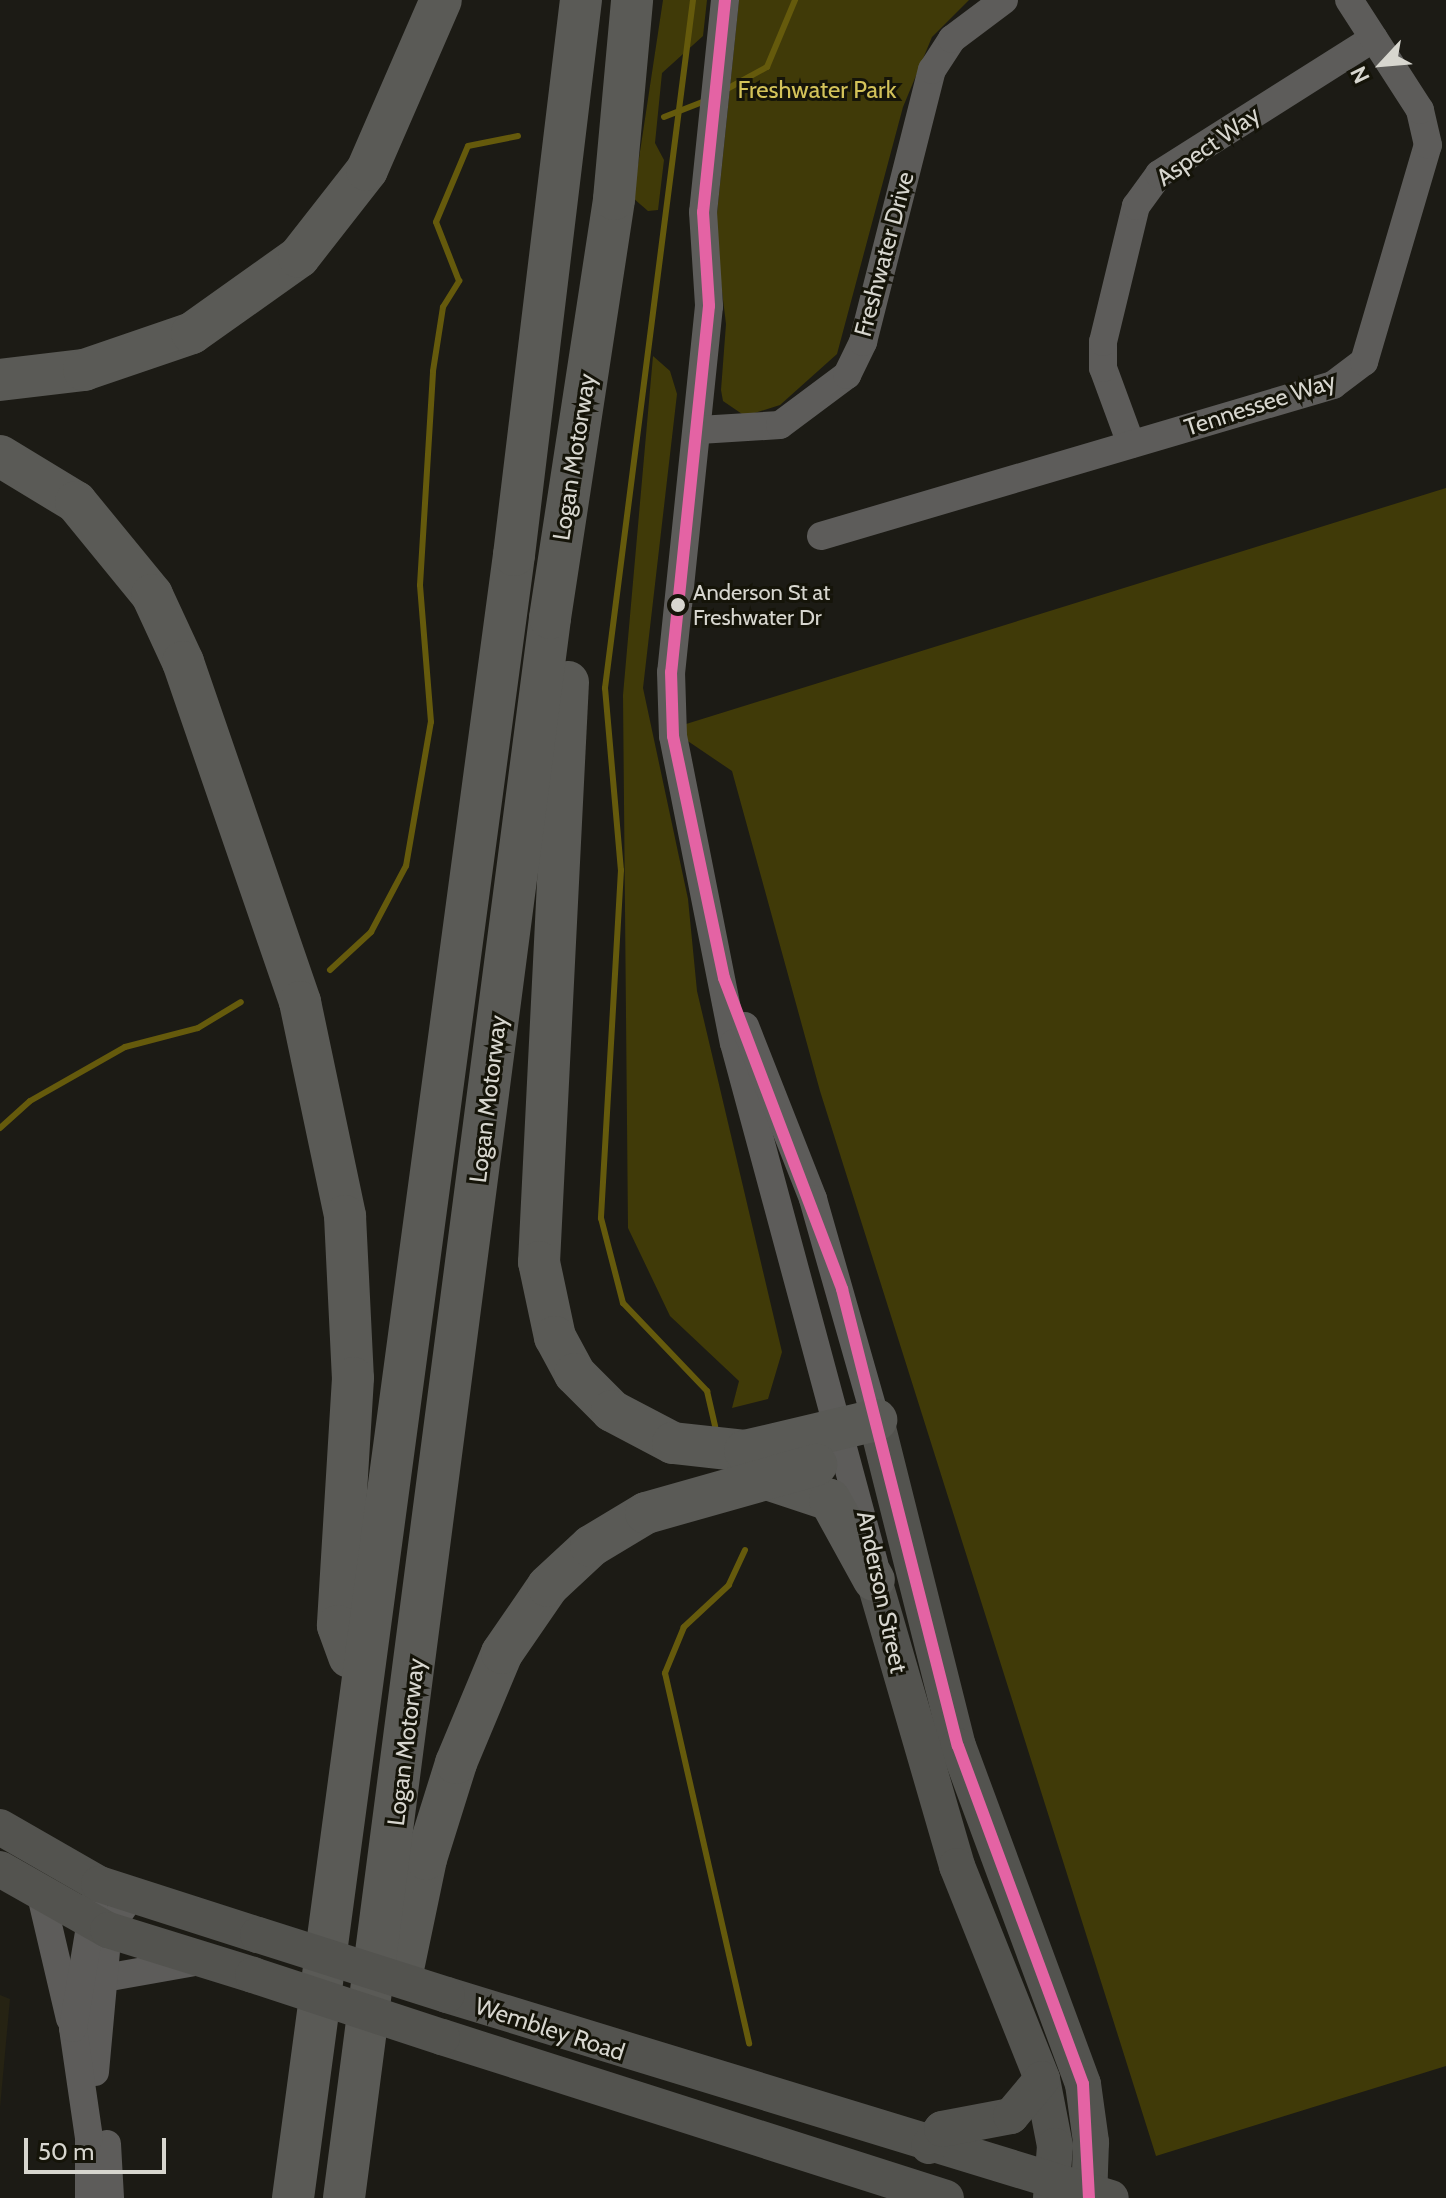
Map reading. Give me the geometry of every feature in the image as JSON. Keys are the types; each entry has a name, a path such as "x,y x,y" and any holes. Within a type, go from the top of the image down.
{"highway":[{"path":"0,380 84,370 192,333 299,257 367,170 441,0"},
{"name":"Logan Motorway","path":"293,2198 358,1684 514,555 581,0"},
{"name":"Logan Motorway","path":"344,2198 550,618 614,199 632,0"},
{"path":"0,456 76,502 152,595 183,662 300,1002 345,1216 353,1378 338,1626 358,1684"},
{"path":"550,618 569,657 539,1262 555,1337 575,1374 612,1411 673,1443 745,1451 863,1438"},
{"path":"371,2198 426,1859 502,1653 548,1586 610,1533 673,1501 762,1478 863,1438"},
{"path":"762,1478 830,1500 874,1580"}],"main road":[{"name":"Anderson Street","path":"863,1438 958,1746 1083,2084 1097,2195"},
{"name":"Anderson Street","path":"874,1580 957,1866 1042,2079 1052,2190"},
{"name":"Wembley Road","path":"0,1827 114,1890 929,2146 1052,2190 1097,2195"},
{"name":"Wembley Road","path":"0,1869 99,1924 946,2198"},
{"path":"929,2146 942,2129 1011,2116 1042,2079"}],"street":[{"name":"Freshwater Drive","path":"699,430 780,425 847,375 863,342 932,70 952,39 1004,0"},
{"name":"Tennessee Way","path":"821,536 1333,385 1364,362 1428,145 1420,110 1349,0"},
{"name":"Anderson Street","path":"724,13 710,142 699,430 672,704 734,1043 863,1438 874,1548 874,1580"},
{"name":"Aspect Way","path":"1131,444 1103,368 1103,342 1136,206 1159,174 1374,38"},
{"path":"73,2028 99,1924 114,1890"},
{"path":"40,1891 73,2028 89,2138 89,2198"},
{"path":"99,1924 99,1979 92,2050 110,2198"},
{"path":"99,1979 207,1960"}],"shaded area":[{"path":"0,1995 10,1999 0,2108"}],"green space":[{"path":"663,0 707,0 703,36 662,73 655,143 664,160 658,210 648,211 633,198"},
{"name":"Freshwater Park","path":"739,0 969,0 932,37 903,107 837,354 780,405 745,416 723,401 721,390 726,324 715,233"},
{"path":"653,356 670,371 677,394 643,688 688,899 697,991 782,1352 768,1399 732,1408 739,1381 670,1316 628,1228 623,695"},
{"path":"1446,488 1446,2066 1156,2156 820,1091 732,771 670,729"}],"waterway":[{"path":"693,0 605,688 621,870 601,1218 623,1303 707,1391 715,1426"},
{"path":"725,90 767,67 795,0"},
{"path":"664,117 705,101"},
{"path":"330,970 371,932 406,866 431,722 420,585 433,371 443,307 459,281 436,222 468,146 518,136"},
{"path":"0,1128 30,1101 125,1047 198,1028 241,1002"},
{"path":"745,1550 729,1585 684,1627 665,1673 749,2044"}],"transit line":[{"path":"725,0 703,212 709,306 671,672 673,736 724,978 842,1289 958,1746 1083,2084 1089,2198"}],"place":[{"name":"Anderson St at Freshwater Dr","path":"678,605"}]}
